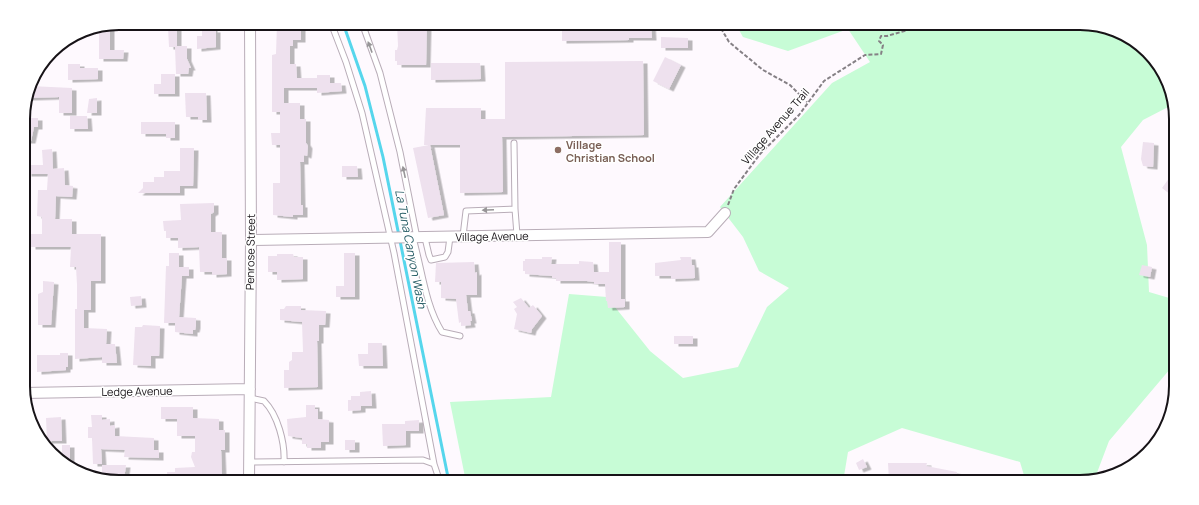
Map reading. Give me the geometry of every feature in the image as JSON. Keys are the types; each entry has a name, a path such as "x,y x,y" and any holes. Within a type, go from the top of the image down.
{"street":[{"name":"Penrose Street","path":"249,475 251,240 250,30"},
{"name":"Village Avenue","path":"251,240 708,232 725,213"},
{"name":"Ledge Avenue","path":"30,393 250,394"}],"lane":[{"path":"334,30 436,322 442,332 460,336"},
{"path":"365,30 380,73 400,152 407,238 394,253 434,464 438,475"},
{"path":"514,143 517,235"},
{"path":"463,236 466,211 515,209"},
{"path":"407,238 432,260 445,257 448,252 450,237"},
{"path":"250,394 264,401 272,411 284,447 284,462"},
{"path":"249,462 424,460 434,464"}],"path":[{"path":"722,30 729,42 763,70 790,85 808,102"},
{"name":"Village Avenue Trail","path":"725,213 734,190 760,154 799,115 824,81 865,55 881,54 883,45 879,41 881,36 887,36 908,30"}],"green space":[{"path":"739,30 845,30 788,51 743,37"},
{"path":"849,30 1080,30 1103,33 1119,39 1129,45 1147,60 1160,80 1166,96 1168,107 1143,120 1121,147 1147,245 1149,292 1169,298 1169,370 1109,441 1097,473 1086,475 1024,475 1020,462 902,428 848,452 844,475 465,475 450,402 551,397 569,294 607,297 650,351 683,378 738,367 767,307 789,288 759,271 743,237 720,207 832,83 870,62"}],"building":[{"path":"168,30 177,30 177,46 187,46 187,59 191,68 189,68 188,74 176,74 175,47 169,47"},
{"path":"202,30 216,30 216,47 197,49 197,36 202,36"},
{"path":"277,30 301,30 301,40 293,40 293,46 290,46 290,64 296,64 297,78 317,78 317,75 330,75 330,83 341,83 342,91 317,93 317,88 284,88 284,103 300,103 300,119 306,119 306,143 308,146 307,156 304,155 304,162 300,162 301,205 303,205 303,215 293,215 293,217 273,215 273,183 280,183 280,145 272,145 271,133 280,133 280,112 272,112 272,55 276,54"},
{"path":"397,30 427,30 426,65 397,65 397,61 395,61 395,50 397,50"},
{"path":"562,30 651,30 652,38 629,38 629,40 562,41"},
{"path":"110,31 110,50 124,50 123,59 99,59 99,32"},
{"path":"661,37 688,38 688,48 661,48"},
{"path":"665,57 681,65 669,89 653,81"},
{"path":"643,61 644,135 502,137 503,192 460,193 460,145 430,145 444,215 428,218 413,148 429,145 424,145 426,108 481,108 481,119 505,119 505,62"},
{"path":"431,63 480,63 481,79 431,80"},
{"path":"68,64 80,64 80,68 98,68 98,79 68,80"},
{"path":"161,74 175,74 175,94 154,94 154,84 161,84"},
{"path":"37,86 72,88 72,113 59,113 59,97 33,98"},
{"path":"185,93 206,93 207,120 198,120 198,117 186,117"},
{"path":"97,98 97,113 87,113 89,99"},
{"path":"70,116 87,116 88,129 70,129"},
{"path":"30,118 38,118 38,127 34,127 31,141"},
{"path":"141,122 175,122 175,138 166,138 166,134 141,134"},
{"path":"1143,142 1154,143 1153,167 1143,166 1141,159"},
{"path":"180,148 194,148 193,186 180,186 180,193 138,193 143,188 143,182 154,182 154,177 164,177 164,171 180,171"},
{"path":"52,149 53,169 64,168 65,185 73,186 72,197 56,196 55,219 72,219 72,234 101,234 101,281 91,281 91,310 84,310 84,328 107,329 106,344 115,344 117,363 102,363 102,357 75,359 75,309 77,309 77,285 76,267 70,267 71,247 31,247 31,234 42,234 42,217 37,216 38,190 47,190 48,174 30,174 30,165 43,165 42,150"},
{"path":"342,166 357,166 358,177 342,177"},
{"path":"1169,178 1169,193 1162,188"},
{"path":"214,203 214,212 211,214 211,232 222,232 222,258 227,258 227,274 212,275 212,272 200,272 199,247 178,248 178,238 166,238 166,231 164,231 163,221 181,220 180,204"},
{"path":"609,242 621,242 621,299 625,299 625,307 608,308 605,284 594,284 594,282 587,281 556,281 556,278 552,278 552,276 525,274 525,271 523,271 523,261 525,261 525,259 542,259 542,257 552,257 551,264 579,264 579,261 593,262 594,272 609,272"},
{"path":"169,253 179,253 179,267 189,267 189,276 182,276 179,317 196,318 196,326 195,330 193,330 193,334 175,332 175,323 164,323 166,266 169,266"},
{"path":"344,253 355,253 355,297 336,297 336,286 344,286"},
{"path":"277,254 293,254 294,257 303,257 303,279 277,280 277,272 268,272 268,256 277,256"},
{"path":"680,257 691,257 692,265 694,265 695,278 671,279 671,276 655,276 655,263 681,260"},
{"path":"474,262 475,273 477,272 477,295 466,295 468,311 470,311 472,321 470,321 471,325 461,326 461,322 459,323 456,299 441,298 441,282 435,282 436,263"},
{"path":"1142,265 1152,267 1150,277 1139,275"},
{"path":"43,281 54,282 51,325 38,325 38,294 43,292"},
{"path":"141,296 142,305 131,306 130,297"},
{"path":"521,298 529,308 533,305 542,316 532,329 531,333 514,329 517,314 514,309 517,307 513,302"},
{"path":"286,306 301,306 301,310 326,311 325,325 319,325 319,341 317,341 318,387 284,388 284,370 289,370 289,362 292,360 292,352 303,352 302,322 280,320 280,309 284,309"},
{"path":"143,325 160,326 159,356 151,356 151,366 133,365 135,327 142,327"},
{"path":"674,336 693,336 693,344 674,344"},
{"path":"368,343 382,343 383,366 359,366 358,354 368,354"},
{"path":"60,353 68,353 68,367 66,367 66,370 37,372 37,355 60,355"},
{"path":"371,391 372,406 361,406 361,410 348,411 348,400 351,400 351,396 360,396 360,392"},
{"path":"306,405 315,405 315,409 318,409 318,419 329,420 329,442 321,442 321,448 307,448 307,444 302,444 302,438 288,436 287,419 306,417"},
{"path":"161,407 193,407 193,418 219,419 219,430 225,430 225,450 221,450 222,475 167,475 167,472 175,472 175,468 195,467 191,457 192,452 195,452 195,436 177,436 177,419 161,419"},
{"path":"91,415 102,415 102,420 110,419 110,426 115,425 115,436 154,438 154,450 159,450 159,458 124,457 125,450 101,449 102,464 93,464 92,438 88,438 88,427 92,427"},
{"path":"61,417 62,441 49,441 47,438 46,418"},
{"path":"419,420 419,431 406,431 406,445 383,446 382,424 405,424 405,421"},
{"path":"345,440 355,440 355,450 345,450"},
{"path":"62,445 70,445 70,460 62,454"},
{"path":"863,459 867,467 859,470 856,463"},
{"path":"888,463 927,463 926,466 957,472 956,475 889,475"},
{"path":"102,465 126,465 125,475 102,473"},
{"path":"397,474 416,474 416,475"}],"waterway":[{"name":"La Tuna Canyon Wash","path":"345,30 365,86 383,157 448,475"}],"place":[{"name":"Village Christian School","path":"558,150"}]}
